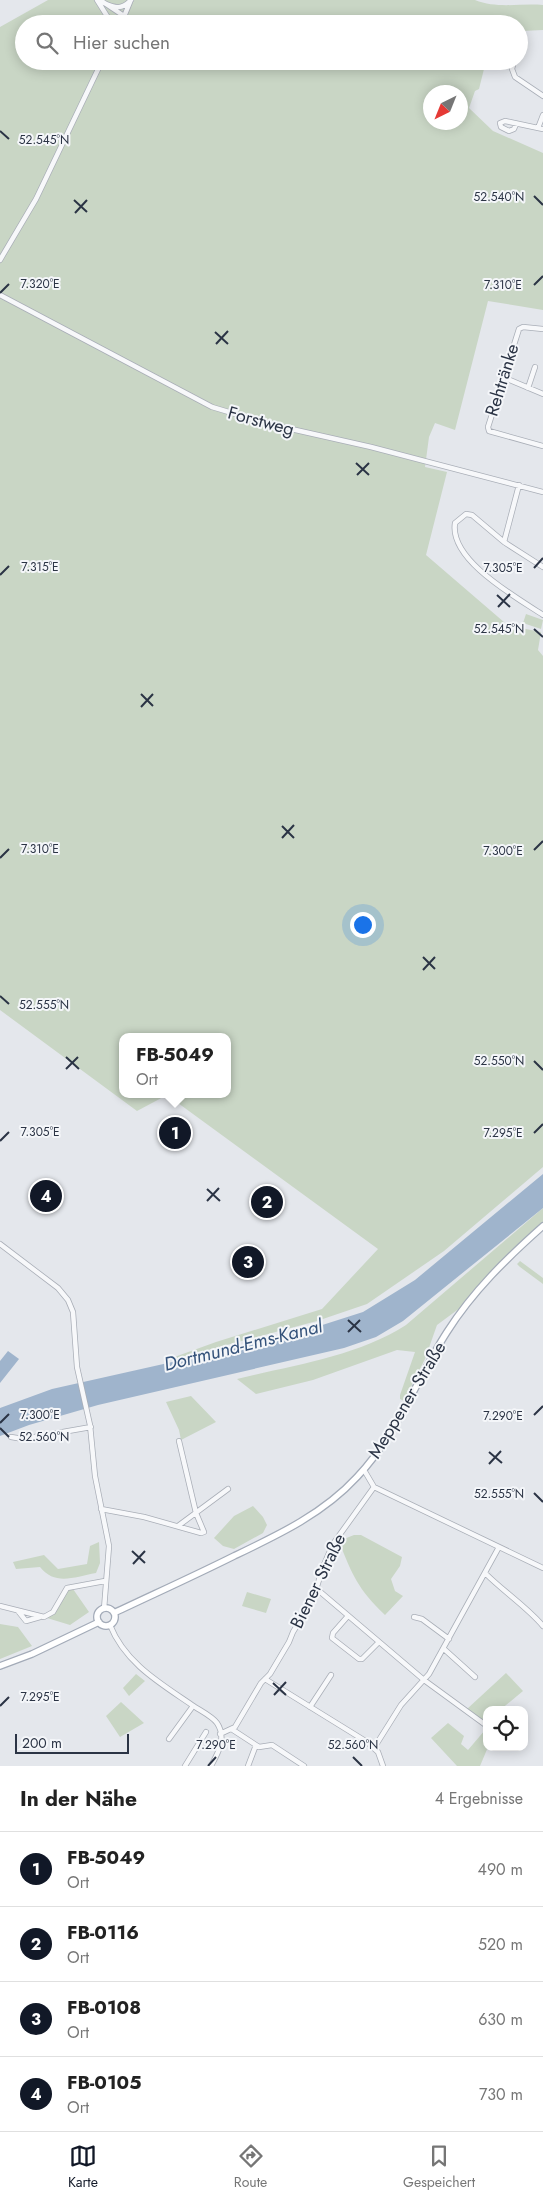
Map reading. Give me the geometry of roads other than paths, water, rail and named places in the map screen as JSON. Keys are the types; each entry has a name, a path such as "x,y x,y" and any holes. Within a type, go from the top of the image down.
{"main road":[{"name":"Meppener Straße","path":"114,1613 274,1537 305,1520 334,1500 364,1470 392,1431 447,1332 466,1306 513,1253 543,1226"},
{"path":"104,1609 114,1613 115,1619 110,1626 104,1626 99,1622 98,1615 104,1609"},
{"path":"0,1666 32,1654 99,1622"}],"street":[{"path":"100,1 118,8 131,0"},
{"path":"124,15 131,0"},
{"path":"100,1 122,15"},
{"path":"100,1 107,15"},
{"path":"0,260 36,199 98,70"},
{"path":"512,70 515,77 543,96"},
{"path":"516,124 541,128 543,115"},
{"name":"Forstweg","path":"0,295 212,407 269,424 371,447 543,492"},
{"name":"Rehtränke","path":"543,329 519,328 505,378 488,427 489,431 543,446"},
{"path":"528,388 535,367"},
{"path":"505,378 543,394"},
{"path":"504,542 519,485"},
{"path":"543,567 504,542 472,515 466,514 455,523 456,540 470,560 495,582 543,615"},
{"path":"0,1244 58,1288 68,1300 75,1318 79,1376 90,1426 91,1447 109,1546 104,1609"},
{"path":"11,1437 22,1439 90,1426"},
{"path":"101,1509 113,1510 201,1533 204,1532 196,1513 179,1441"},
{"path":"364,1470 374,1487 543,1568"},
{"name":"Biener Straße","path":"233,1730 290,1642 318,1590 323,1567 333,1544 374,1487"},
{"path":"178,1526 228,1489"},
{"path":"374,1748 402,1705 424,1680 444,1649 499,1547"},
{"path":"485,1573 497,1586 535,1617 543,1626"},
{"path":"0,1606 18,1611 26,1621 53,1612 67,1588 105,1581"},
{"path":"318,1590 424,1680 483,1723"},
{"path":"348,1616 332,1634 332,1638 359,1659 362,1659 378,1642"},
{"path":"414,1617 422,1619 449,1639"},
{"path":"110,1626 120,1646 137,1665 216,1722 220,1734 220,1749 210,1766"},
{"path":"444,1649 475,1677"},
{"path":"310,1707 331,1675"},
{"path":"265,1678 374,1748 383,1766"},
{"path":"169,1739 192,1706"},
{"path":"220,1734 233,1730 256,1745 263,1747 272,1745 304,1766"},
{"path":"185,1766 206,1732"},
{"path":"248,1766 256,1745"}],"water":[{"path":"543,1174 543,1208 403,1321 376,1337 344,1348 98,1405 29,1425 0,1436 0,1408 52,1389 288,1336 363,1312 415,1280"},
{"path":"8,1351 19,1359 0,1383 0,1361"}],"place":[{"name":"FB-5049","path":"175,1133"},
{"name":"FB-0105","path":"46,1196"},
{"name":"FB-0116","path":"267,1202"},
{"name":"FB-0108","path":"248,1262"}],"water label":[{"name":"Dortmund-Ems-Kanal","path":"243,1345"}]}
